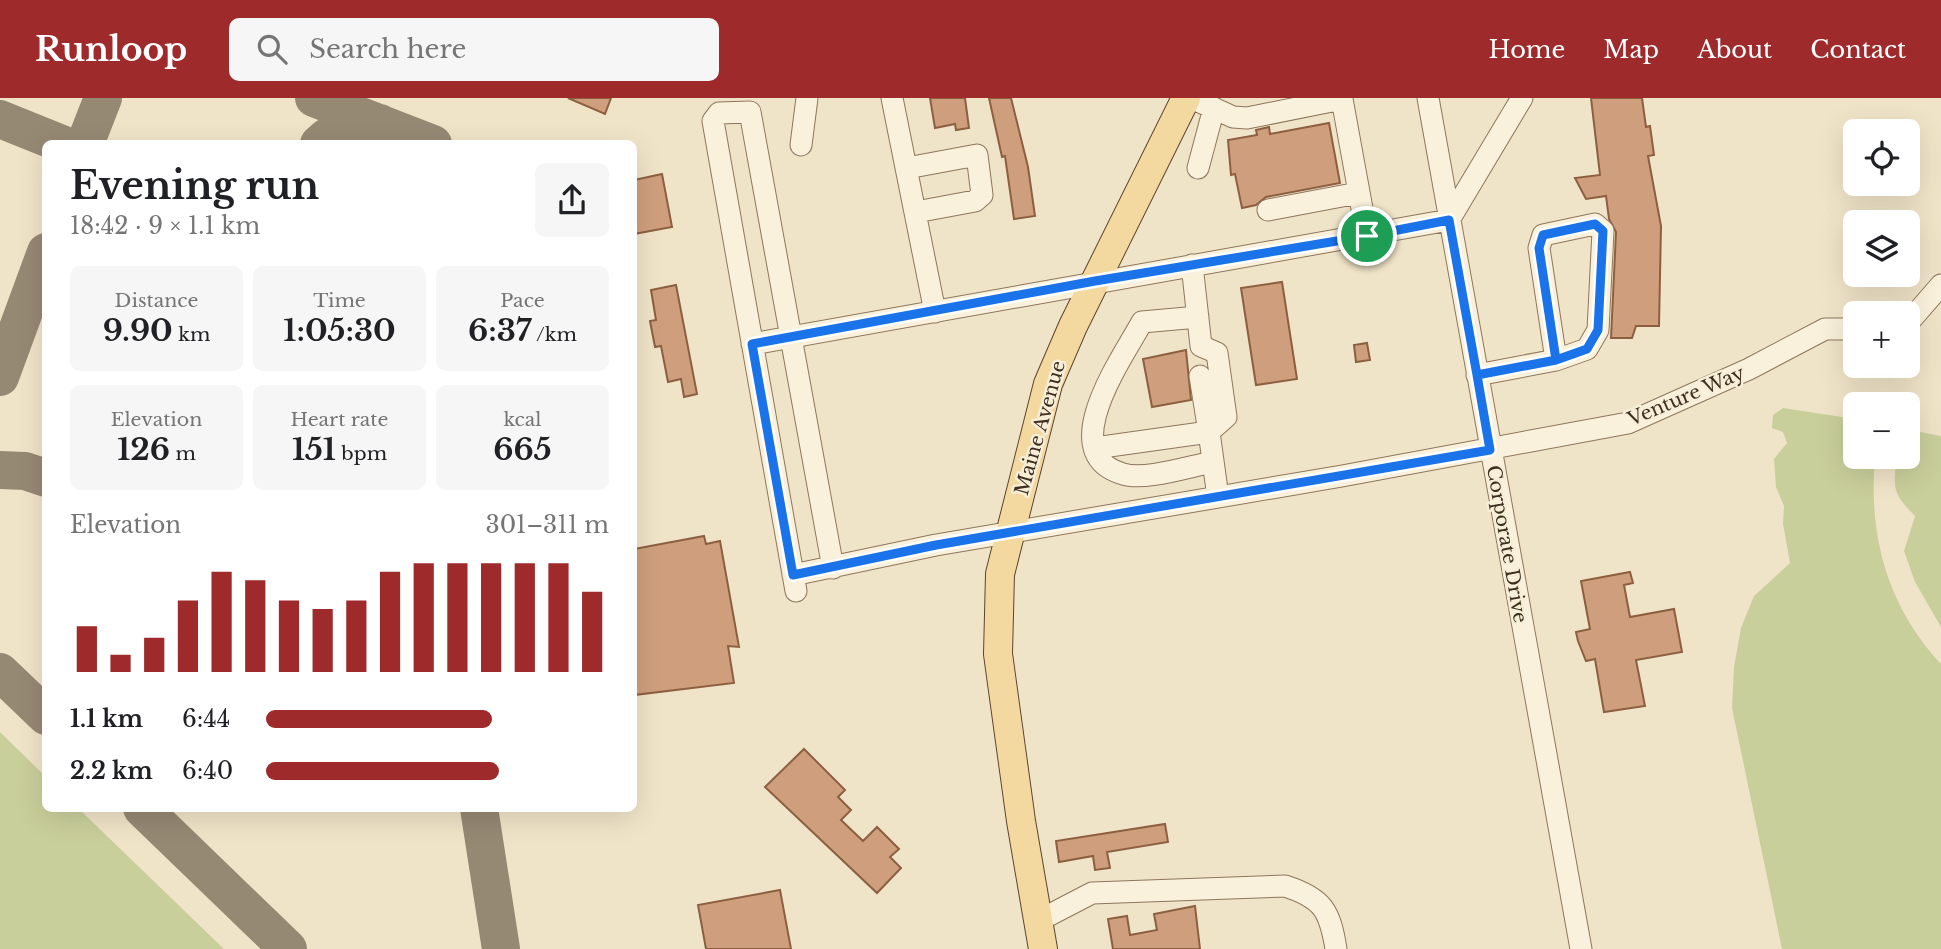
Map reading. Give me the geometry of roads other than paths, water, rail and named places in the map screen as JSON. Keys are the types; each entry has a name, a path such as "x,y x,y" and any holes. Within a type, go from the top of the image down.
{"main road":[{"name":"Maine Avenue","path":"1043,949 998,653 1000,574 1048,384 1095,281 1189,98"}],"street":[{"path":"801,145 807,98"},
{"path":"892,98 935,312"},
{"path":"1189,98 1233,117 1247,118 1342,99 1367,236"},
{"name":"Corporate Drive","path":"1428,98 1581,949"},
{"path":"841,566 791,337 750,112 719,113 713,121 752,344 791,337 935,312 1095,281 1449,220 1521,98"},
{"path":"1198,168 1214,108"},
{"path":"907,168 977,155 982,195 975,201 916,212"},
{"path":"1268,210 1359,193"},
{"path":"1477,375 1556,360 1587,349 1598,330 1603,231 1595,224 1543,235 1539,248 1556,360"},
{"path":"1192,265 1200,362 1218,497"},
{"path":"1920,309 1941,285"},
{"path":"1198,317 1142,322 1095,410 1090,429 1095,448 1103,462 1122,474 1139,475 1213,462"},
{"name":"Venture Way","path":"752,344 794,583 841,566 1012,533 1490,450 1628,423 1738,375 1825,329 1843,329"},
{"path":"1095,448 1209,432 1226,417 1217,354 1200,362"},
{"path":"1038,921 1092,893 1285,886 1303,892 1326,909 1336,949"}]}
